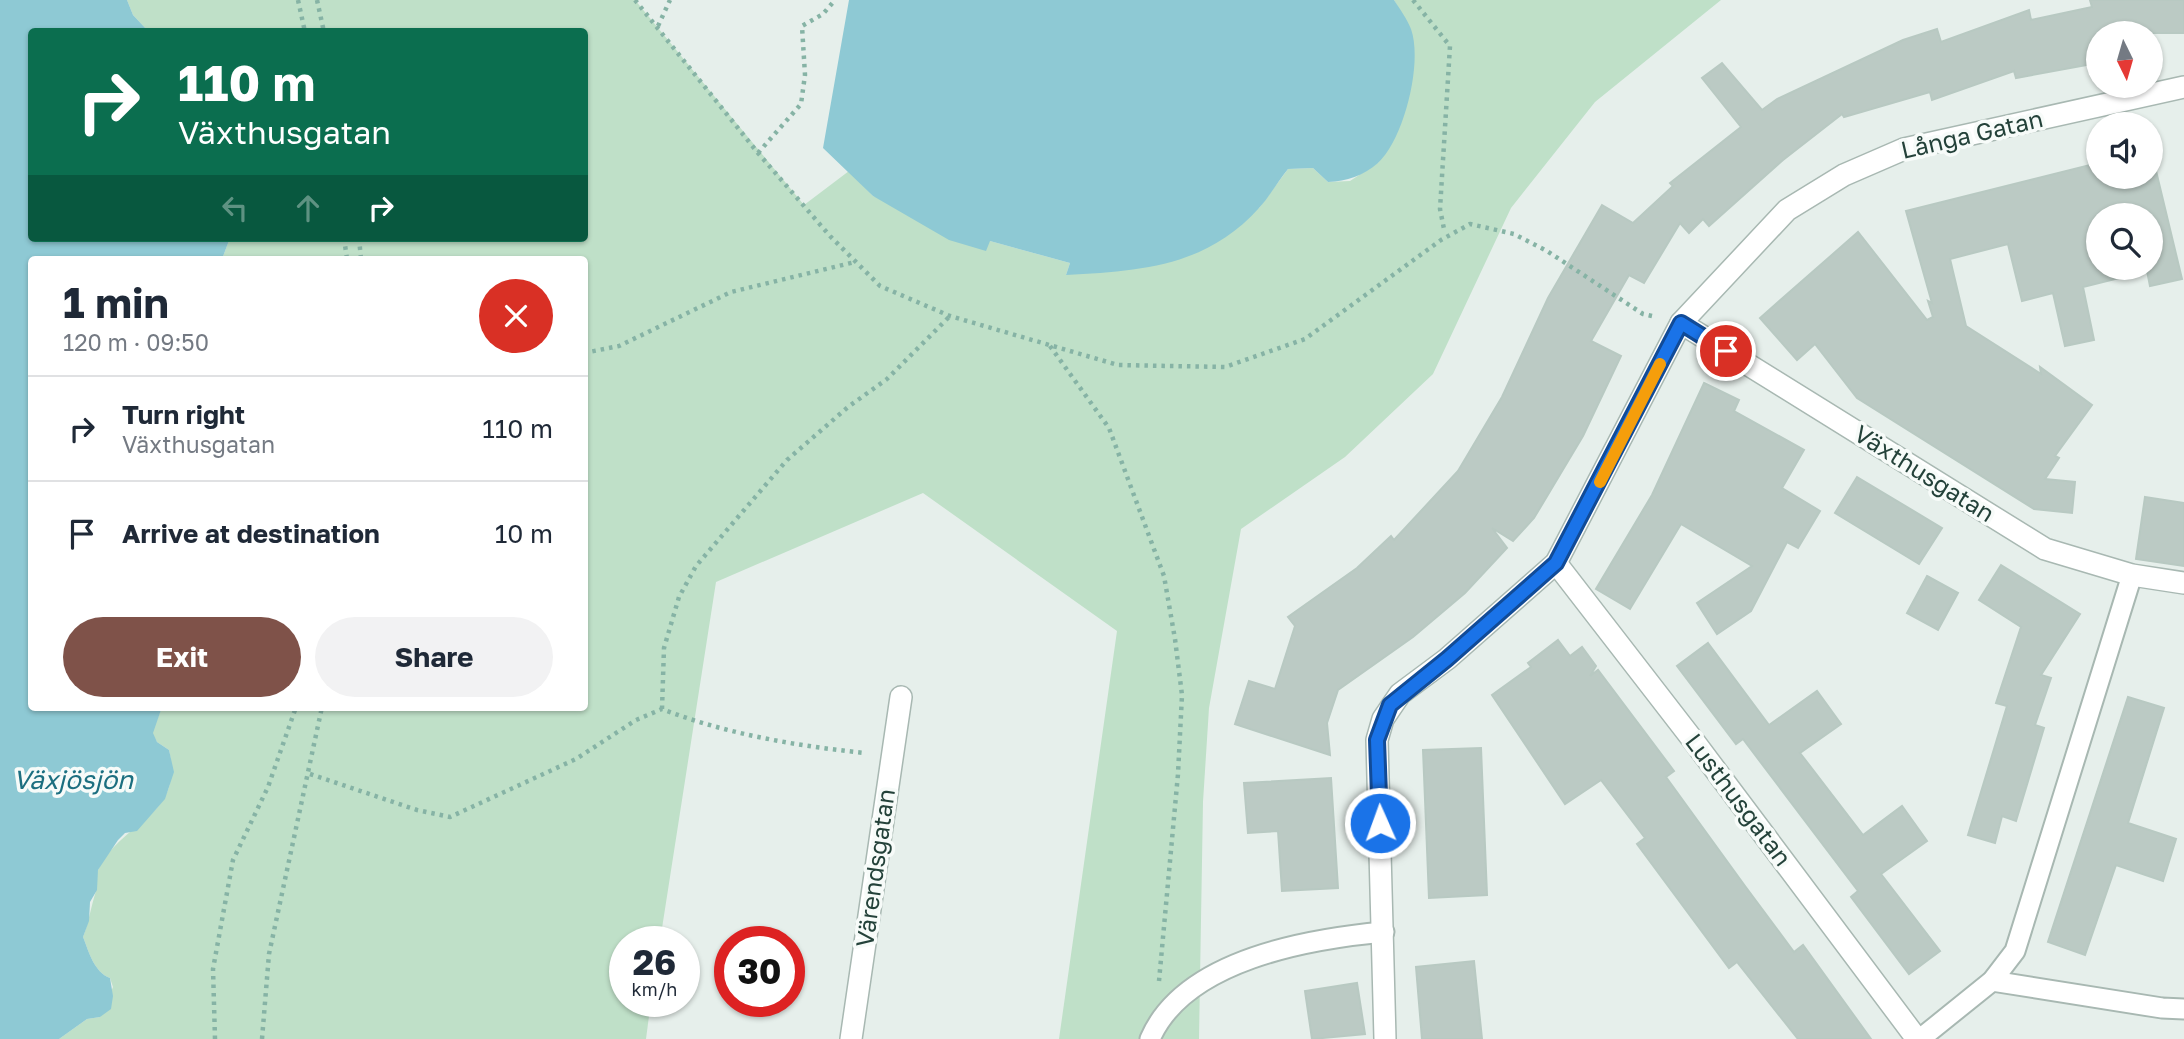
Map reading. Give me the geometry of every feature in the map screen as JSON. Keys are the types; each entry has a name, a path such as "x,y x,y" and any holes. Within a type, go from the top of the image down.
{"street":[{"name":"Långa Gatan","path":"1385,1039 1377,740 1382,719 1400,694 1447,659 1556,563 1681,323 1787,210 1844,175 1904,149 2184,87"},
{"name":"Växthusgatan","path":"1681,323 2045,549 2132,575 2184,583"},
{"name":"Lusthusgatan","path":"1556,563 1918,1039"},
{"name":"Värendsgatan","path":"851,1039 901,697"}],"lane":[{"path":"1918,1039 1992,981 2015,951 2132,575"},
{"path":"1152,1034 1195,985 1232,966 1314,942 1384,932"},
{"path":"1992,981 2162,1008 2184,1009"}],"path":[{"path":"298,0 304,28"},
{"path":"317,0 323,28"},
{"path":"635,0 758,153 830,236 880,286 950,316 1118,365 1225,367 1305,339 1441,240 1470,224 1514,234 1589,277 1643,314 1681,323"},
{"path":"658,26 670,0"},
{"path":"758,153 801,104 805,75 802,26 823,14 835,0"},
{"path":"1413,0 1450,46 1440,209 1444,229"},
{"path":"588,352 619,346 731,292 856,261"},
{"path":"662,709 664,648 679,597 696,566 787,460 848,407 887,379 950,316"},
{"path":"1050,345 1109,428 1164,576 1175,639 1182,695 1178,774 1152,1034"},
{"path":"310,774 417,810 450,817 576,759 636,720 662,709 693,722 751,736 892,755"},
{"path":"215,1039 213,969 233,860 268,787 295,711"},
{"path":"262,1039 269,954 310,774 321,711"}],"green space":[{"path":"127,0 635,0 804,205 849,171 873,196 990,241 1070,263 1066,275 1259,208 1288,169 1313,168 1328,182 1350,181 1379,162 1411,30 1394,0 1721,0 1595,102 1511,208 1433,374 1345,457 1241,529 1209,708 1203,802 1199,1039 1059,1039 1117,631 923,493 716,582 662,926 609,926 609,1017 649,1017 646,1039 59,1039 87,1019 100,1017 113,987 110,978 96,966 83,937 97,889 98,870 122,839 160,804 168,790 171,773 169,750 157,742 152,733 160,711 588,711 588,256 223,256 228,242 588,242 588,28 145,28 133,15"}],"water":[{"name":"Växjösjön","path":"0,0 127,0 133,15 145,28 28,28 28,242 228,242 223,256 28,256 28,711 161,711 153,733 157,742 169,750 174,772 165,799 137,831 125,833 118,840 98,870 97,890 90,902 89,921 83,937 96,966 110,978 113,996 111,1009 100,1017 87,1019 59,1039 0,1039"},
{"path":"849,0 1394,0 1411,29 1415,61 1413,80 1396,137 1378,163 1367,171 1348,179 1328,182 1313,168 1288,169 1263,203 1239,228 1194,254 1146,268 1066,275 1070,263 990,241 986,251 949,240 873,196 823,148"}],"building":[{"path":"2090,0 2184,0 2184,33 2163,33 2163,21 2086,21 2086,65 2016,78 2014,71 1932,100 1930,92 1844,117 1842,114 1783,160 1709,226 1703,219 1689,233 1680,223 1644,283 1629,275 1591,341 1621,356 1583,436 1534,518 1513,541 1492,528 1507,548 1465,593 1413,637 1338,690 1327,723 1330,755 1235,724 1249,681 1275,689 1295,626 1288,617 1357,568 1391,536 1394,540 1458,471 1502,397 1548,298 1602,205 1633,223 1673,186 1670,183 1741,127 1702,78 1722,63 1762,110 1777,99 1903,40 1937,29 1941,42 2029,10 2031,20 2092,7"},
{"path":"2086,166 2086,189 2160,189 2182,279 2150,286 2149,280 2163,280 2163,203 2086,203 2086,280 2111,280 2083,287 2094,340 2065,346 2053,293 2022,301 2008,244 1950,259 1966,326 2041,374 2040,367 2092,405 2055,456 2059,458 2045,479 2075,482 2072,513 2034,509 1857,398 1815,344 1797,360 1760,318 1858,232 1927,320 1933,317 1928,301 1932,303 1906,211"},
{"path":"1704,383 1739,400 1734,411 1804,450 1782,488 1820,511 1798,548 1787,542 1751,611 1717,634 1697,603 1752,566 1681,524 1630,609 1596,589 1652,495"},
{"path":"1857,477 1942,528 1919,564 1835,513"},
{"path":"2145,497 2184,503 2184,566 2136,559"},
{"path":"2001,565 2080,614 2041,675 2051,678 2035,725 2044,728 2016,821 2002,816 1995,843 1968,835 2007,706 1996,703 2021,627 1979,600"},
{"path":"1927,576 1958,593 1938,630 1907,613"},
{"path":"1558,640 1570,656 1582,647 1596,666 1590,676 1598,670 1674,771 1666,777 1745,886 1794,952 1803,945 1871,1039 1798,1039 1737,962 1729,968 1637,844 1645,838 1601,780 1565,804 1492,695 1531,667 1528,663"},
{"path":"1708,643 1769,725 1817,691 1841,724 1800,753 1863,835 1902,806 1927,841 1881,874 1940,951 1909,974 1851,897 1858,891 1743,739 1736,744 1677,666"},
{"path":"2128,697 2164,708 2128,823 2176,839 2163,881 2116,865 2085,955 2048,942"},
{"path":"1481,748 1487,895 1429,898 1423,750"},
{"path":"1331,778 1338,888 1282,891 1278,831 1248,833 1244,783"},
{"path":"1474,961 1482,1039 1422,1039 1416,967"},
{"path":"1357,983 1365,1034 1312,1039 1305,991"}],"slow traffic":[{"path":"1600,482 1660,364"}],"route":[{"path":"1380,823 1377,740 1382,719 1390,705 1556,563 1681,323 1726,351"}]}
